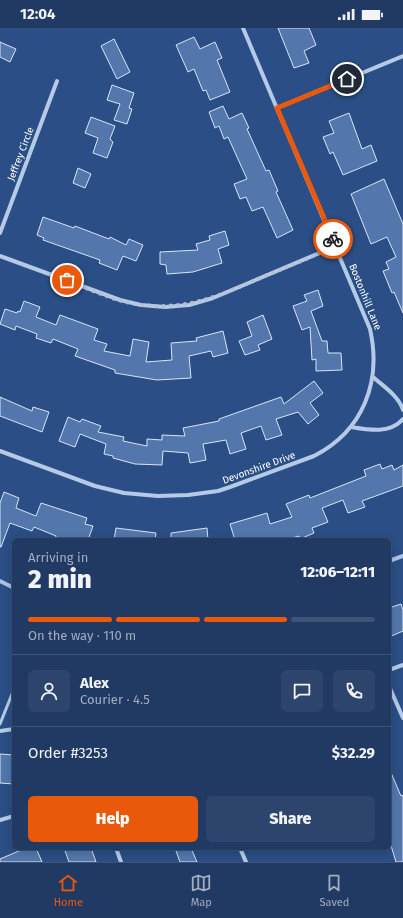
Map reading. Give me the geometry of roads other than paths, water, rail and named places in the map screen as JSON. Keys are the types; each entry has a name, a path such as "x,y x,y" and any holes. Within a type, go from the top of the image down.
{"street":[{"name":"Bostonhill Lane","path":"243,28 370,329 374,346 373,376 366,403"},
{"path":"277,108 403,56"},
{"name":"Jeffrey Circle","path":"0,233 57,81"},
{"path":"0,256 120,300 141,305 165,307 189,304 213,298 336,246"},
{"path":"373,376 393,395 402,406 403,410"},
{"name":"Devonshire Drive","path":"0,451 95,486 124,493 158,496 188,495 230,488 314,456 336,443 351,427 366,403"},
{"path":"351,427 370,430 388,429 399,424 403,419"},
{"path":"391,669 403,665"},
{"path":"391,691 403,718"},
{"path":"0,731 12,730"},
{"path":"0,820 12,817"},
{"path":"117,850 121,862"},
{"path":"241,850 246,862"}],"lane":[{"path":"0,724 12,694"}],"waterway":[{"path":"391,560 403,556"},
{"path":"0,581 12,587"}]}
